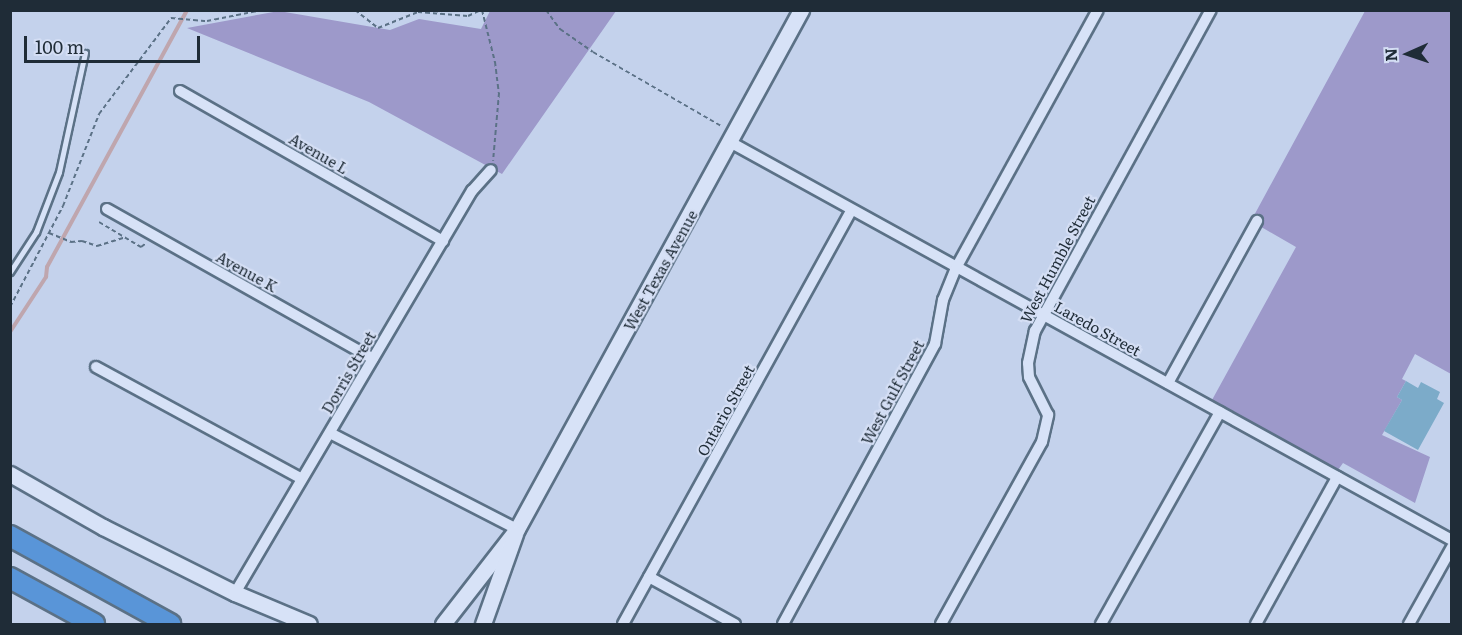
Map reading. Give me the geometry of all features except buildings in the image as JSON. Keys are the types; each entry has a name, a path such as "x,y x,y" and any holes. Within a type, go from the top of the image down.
{"highway":[{"path":"10,536 170,624"},
{"path":"10,578 94,624"}],"street":[{"name":"West Texas Avenue","path":"443,624 517,529 801,10"},
{"name":"West Gulf Street","path":"783,624 935,345 943,300 956,268 1098,10"},
{"name":"West Humble Street","path":"941,624 1042,442 1048,415 1029,377 1028,363 1042,314 1210,10"},
{"name":"Avenue L","path":"180,91 443,241"},
{"name":"Laredo Street","path":"732,138 852,210 1452,540"},
{"name":"Dorris Street","path":"235,593 472,190 491,170"},
{"name":"Avenue K","path":"107,209 373,359"},
{"name":"Ontario Street","path":"624,624 852,210"},
{"path":"1168,383 1257,221"},
{"path":"96,367 302,479"},
{"path":"1101,624 1220,412"},
{"path":"330,433 517,529"},
{"path":"10,474 103,527 235,593 309,624"},
{"path":"1256,624 1337,477"},
{"name":"West Texas Avenue","path":"483,624 517,529"},
{"path":"1409,624 1452,547"},
{"path":"649,577 735,624"}],"lane":[{"path":"10,272 36,232 59,172 85,53"}],"path":[{"path":"10,307 49,233 99,114 171,18 177,16 195,21 262,10"},
{"path":"355,10 378,28 418,12 468,16 481,10 495,62 498,93 491,170"},
{"path":"546,10 560,29 593,52 732,138"},
{"path":"99,222 141,247 152,234"},
{"path":"49,233 71,242 82,241 97,246 124,238"}],"shaded area":[{"path":"279,11 390,30 419,19 481,29 490,11 616,11 502,174 369,102 187,28"},
{"path":"1365,11 1451,11 1451,374 1415,354 1402,379 1406,381 1397,397 1402,400 1382,435 1430,457 1415,503 1343,463 1338,470 1212,400 1296,247 1251,221"}],"waterway":[{"path":"10,332 46,277 47,267 187,10"}]}
